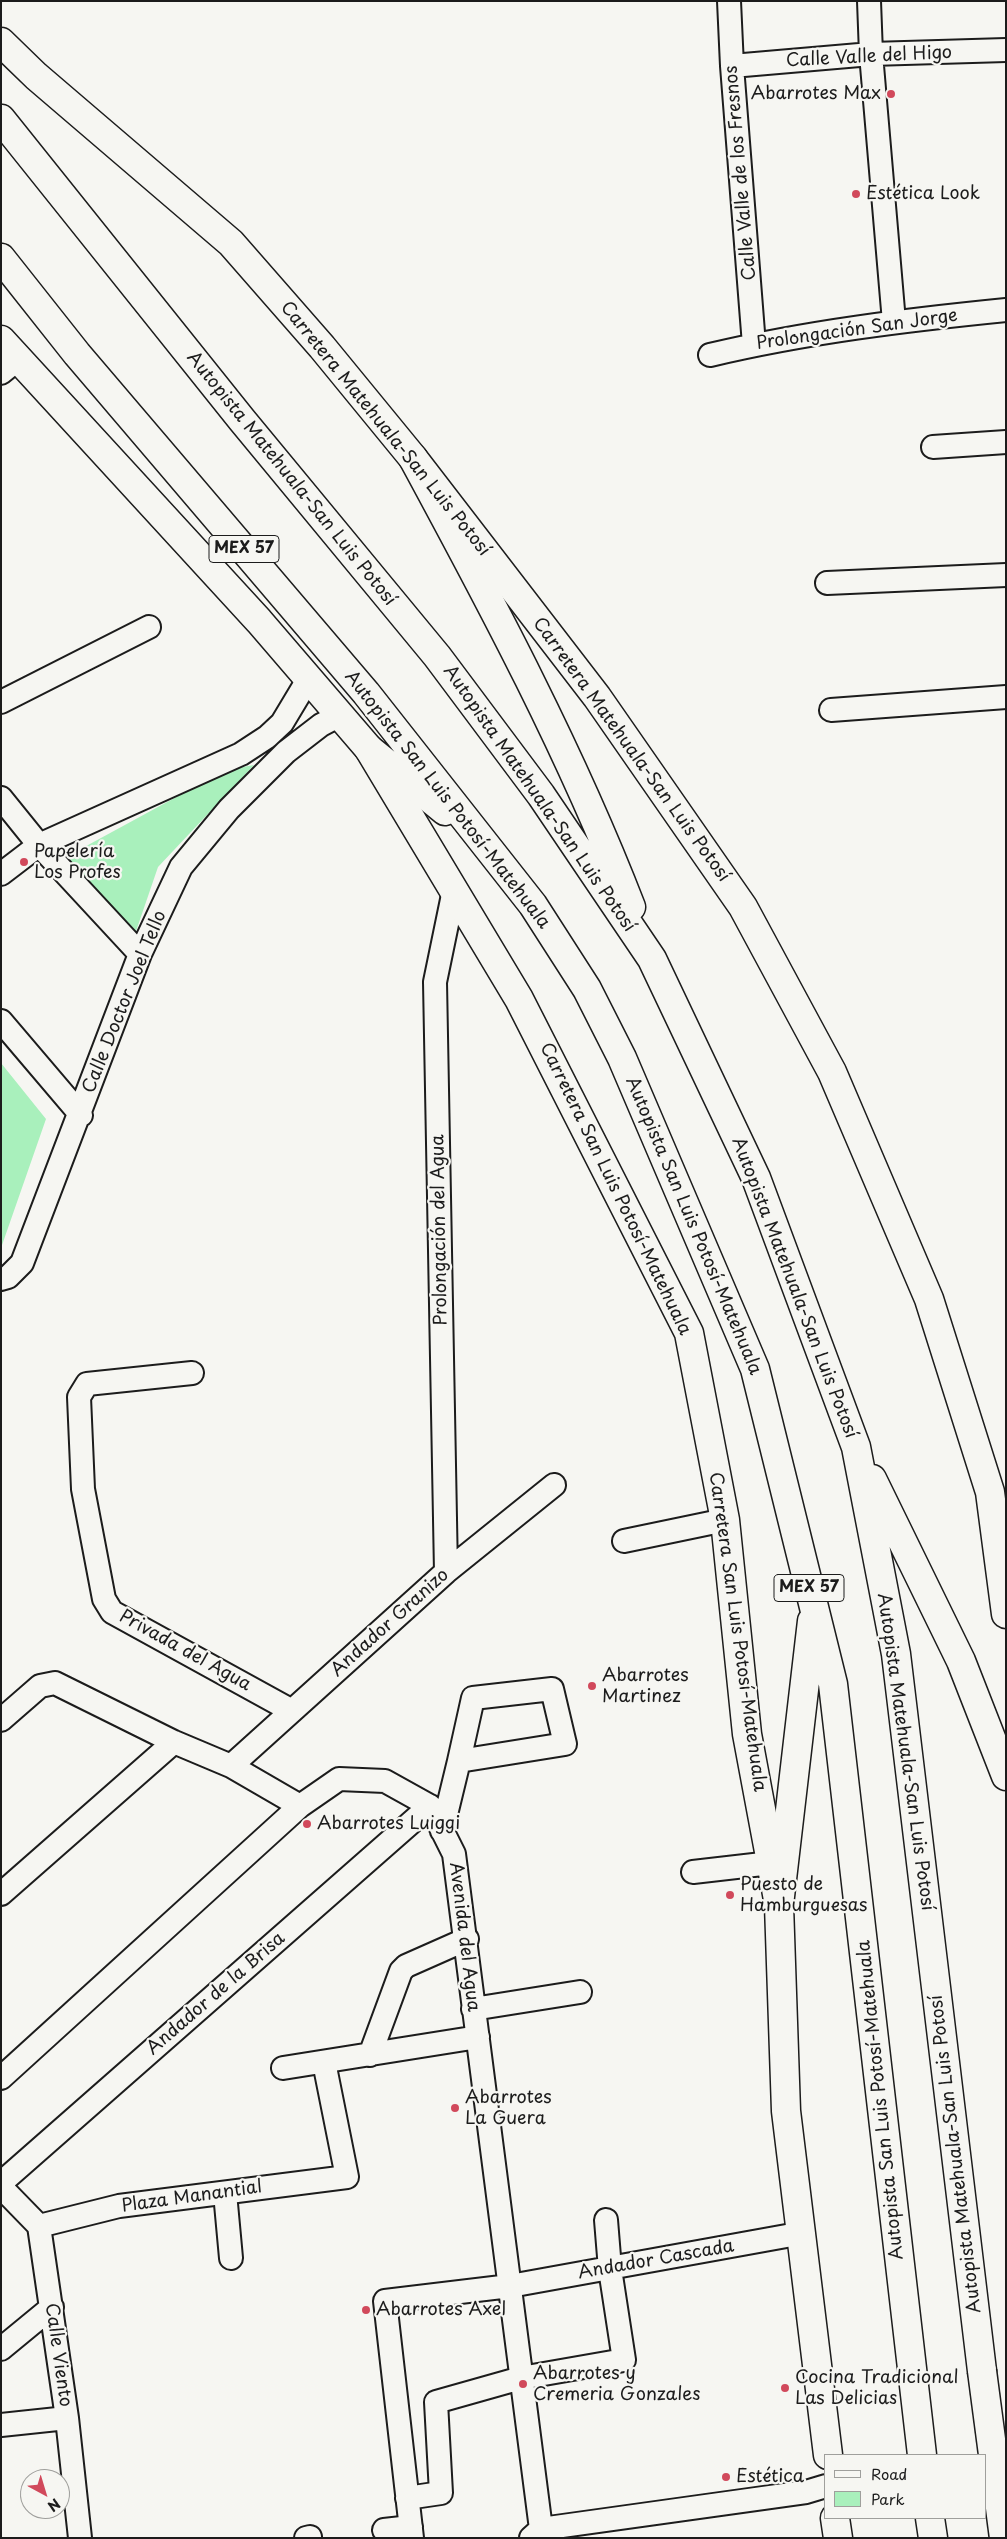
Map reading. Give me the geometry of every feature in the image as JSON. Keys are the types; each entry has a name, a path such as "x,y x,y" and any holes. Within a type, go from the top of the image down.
{"main road":[{"name":"Carretera Matehuala-San Luis Potosí","path":"1,42 36,76 230,243 322,347 413,458 598,697 743,907 832,1072 930,1299 990,1492 1006,1614"},
{"name":"Autopista Matehuala-San Luis Potosí","path":"1,119 242,420 437,656 541,795 652,959 756,1178 856,1446 896,1654 982,2371 1004,2538"},
{"name":"Autopista San Luis Potosí-Matehuala","path":"1,258 77,354 366,693 533,905 587,989 622,1058 755,1369 833,1684 922,2454"},
{"name":"Carretera San Luis Potosí-Matehuala","path":"7,358 309,678 369,749 433,859 454,890 519,999 689,1333 725,1520 746,1734 779,1905 786,2111 803,2234 828,2454"},
{"path":"413,458 468,561 563,748 618,871 652,959"},
{"path":"369,749 484,843"},
{"path":"856,1446 961,1661 1006,1776"},
{"path":"779,1905 814,1605"},
{"path":"835,2519 838,2538"},
{"path":"930,2519 933,2538"}],"street":[{"name":"Calle Valle de los Fresnos","path":"729,1 732,66 754,345"},
{"path":"869,1 870,54 894,322"},
{"name":"Calle Valle del Higo","path":"732,66 870,54 1006,50"},
{"name":"Prolongación San Jorge","path":"710,355 754,345 894,322 1006,310"},
{"path":"933,447 1006,442"},
{"path":"827,583 1006,575"},
{"path":"1,702 149,627"},
{"path":"1,874 39,845 241,754 267,737 282,723 309,678"},
{"path":"831,710 1006,697"},
{"name":"Calle Doctor Joel Tello","path":"1,1278 8,1277 22,1264 81,1115 140,954 181,867 229,809 303,738 340,715"},
{"path":"1,798 39,845 140,954"},
{"name":"Prolongación del Agua","path":"446,1572 435,982 454,890"},
{"path":"1,1021 81,1115"},
{"name":"Privada del Agua","path":"192,1373 87,1384 79,1397 83,1489 104,1599 112,1612 292,1711"},
{"name":"Andador Granizo","path":"231,1766 446,1572 554,1485"},
{"path":"624,1542 725,1520"},
{"path":"1,1720 40,1686 55,1683 174,1742 231,1766 300,1806"},
{"path":"442,1831 473,1698 552,1689 565,1744 459,1761"},
{"path":"1,1894 174,1742"},
{"path":"1,2078 300,1806 339,1779 385,1781 430,1806"},
{"name":"Avenida del Agua","path":"430,1806 454,1854 467,1939 473,2009 521,2378 536,2534"},
{"name":"Andador de la Brisa","path":"1,2185 430,1806"},
{"path":"693,1872 771,1863"},
{"path":"370,2055 402,1971 406,1966 467,1939"},
{"path":"473,2009 580,1992"},
{"path":"283,2068 478,2037"},
{"name":"Plaza Manantial","path":"39,2226 119,2206 347,2177 324,2062"},
{"path":"1,2185 39,2226"},
{"path":"226,2193 231,2258"},
{"path":"384,2530 412,2533 407,2498 441,2492 436,2402 521,2378 624,2360 610,2270 606,2220"},
{"name":"Calle Viento","path":"39,2226 67,2418 80,2538"},
{"name":"Andador Cascada","path":"407,2498 386,2301 510,2286 610,2270 803,2234"},
{"path":"1,2349 52,2307"},
{"path":"1,2424 67,2418"},
{"path":"987,2466 1006,2463"},
{"path":"987,2483 1006,2482"},
{"path":"536,2534 819,2491"}],"green space":[{"path":"254,765 158,867 134,937 66,857 226,770"},
{"path":"1,1063 46,1119 1,1248"}],"place":[{"name":"Abarrotes Max","path":"891,94"},
{"name":"Estética Look","path":"856,194"},
{"name":"Papelería Los Profes","path":"24,862"},
{"name":"Abarrotes Martinez","path":"592,1686"},
{"name":"Abarrotes Luiggi","path":"307,1824"},
{"name":"Puesto de Hamburguesas","path":"730,1895"},
{"name":"Abarrotes La Guera","path":"455,2108"},
{"name":"Abarrotes Axel","path":"366,2310"},
{"name":"Abarrotes y Cremeria Gonzales","path":"523,2384"},
{"name":"Cocina Tradicional Las Delicias","path":"785,2388"},
{"name":"Estética","path":"726,2477"}]}
